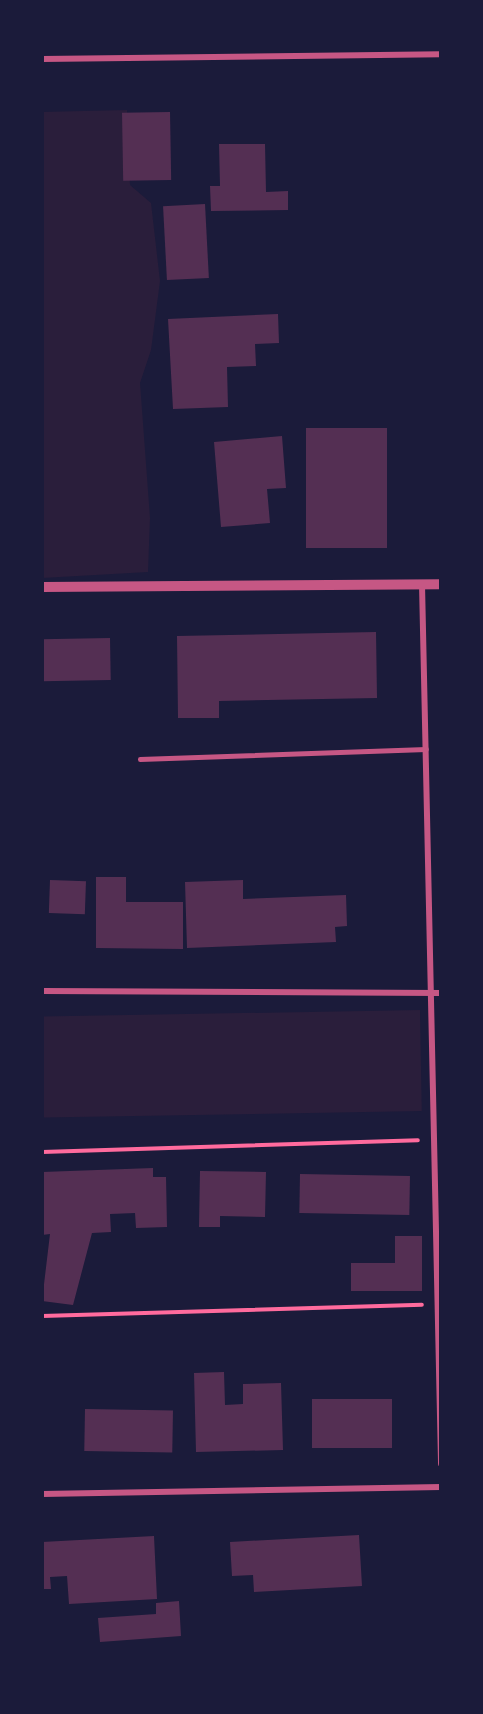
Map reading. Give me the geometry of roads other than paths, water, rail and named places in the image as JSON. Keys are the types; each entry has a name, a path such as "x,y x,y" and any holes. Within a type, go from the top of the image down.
{"street":[{"path":"42,59 441,54"},
{"path":"422,584 441,1464"},
{"path":"42,587 441,584"},
{"path":"42,992 441,993"},
{"path":"433,1116 441,1116"},
{"path":"42,1494 441,1487"}],"lane":[{"path":"141,759 426,749"}]}
